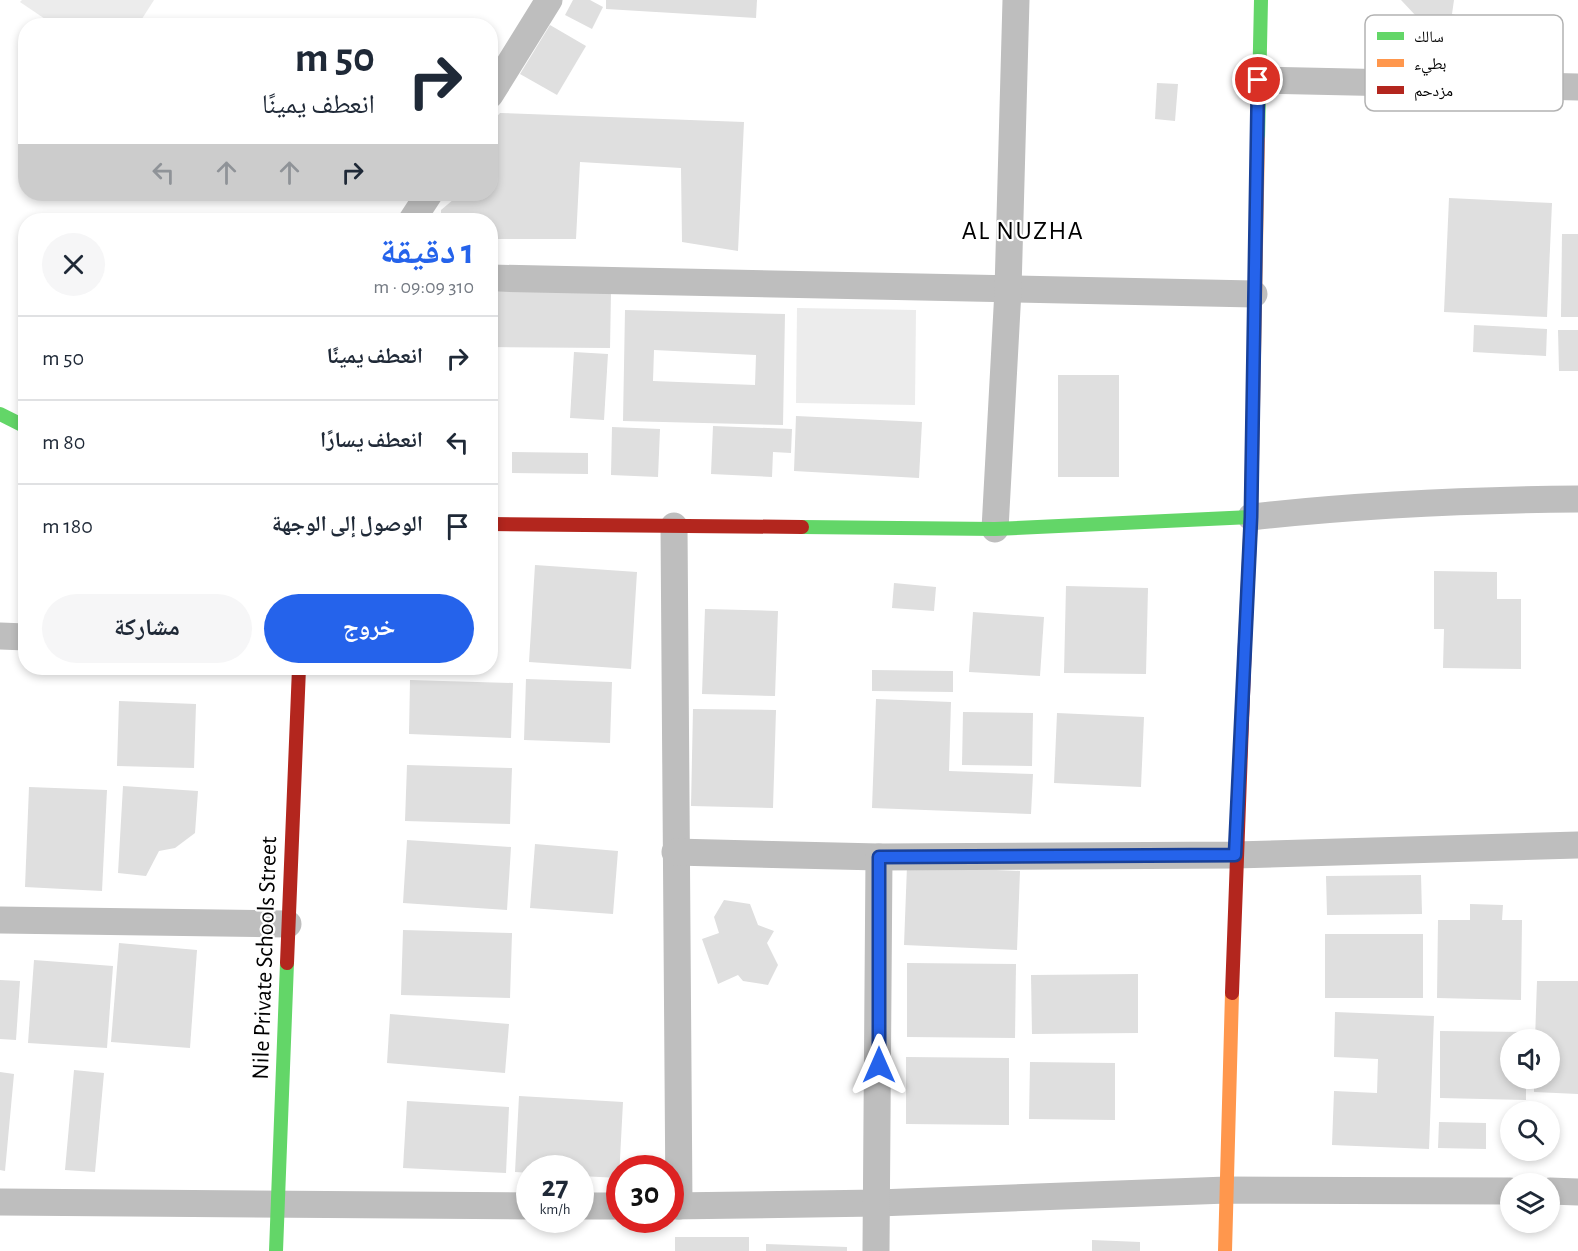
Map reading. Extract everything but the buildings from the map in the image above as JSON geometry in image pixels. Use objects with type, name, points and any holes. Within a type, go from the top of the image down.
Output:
[{"type":"street","points":[[498,81],[549,0]]},
{"type":"street","points":[[995,529],[1008,290],[1016,0]]},
{"type":"street","points":[[1225,1251],[1235,855],[1251,517],[1261,0]]},
{"type":"street","points":[[1258,80],[1365,82]]},
{"type":"street","points":[[1563,87],[1578,87]]},
{"type":"street","points":[[498,278],[1254,294]]},
{"type":"street","points":[[0,414],[18,423]]},
{"type":"street","points":[[498,524],[995,529],[1251,517],[1352,506],[1463,500],[1578,499]]},
{"type":"street","points":[[674,526],[675,852],[679,1068],[676,1155]]},
{"type":"street","points":[[0,636],[18,637]]},
{"type":"street","name":"Nile Private Schools Street","points":[[276,1251],[299,675]]},
{"type":"street","points":[[675,852],[879,857],[1235,855],[1578,845]]},
{"type":"street","points":[[876,1251],[879,857]]},
{"type":"street","points":[[0,920],[288,924]]},
{"type":"street","points":[[684,1206],[878,1203],[1227,1190],[1500,1191]]},
{"type":"street","points":[[1560,1191],[1578,1192]]},
{"type":"street","points":[[0,1202],[279,1206],[516,1206]]},
{"type":"shaded area","points":[[22,0],[154,0],[142,18],[44,18],[20,2]]},
{"type":"shaded area","points":[[797,308],[916,310],[915,405],[796,403]]},
{"type":"traffic: fast","points":[[1258,139],[1261,0]]},
{"type":"traffic: fast","points":[[0,414],[18,423]]},
{"type":"traffic: fast","points":[[802,527],[995,529],[1251,517]]},
{"type":"traffic: fast","points":[[276,1251],[287,963]]},
{"type":"traffic: slow","points":[[1245,642],[1251,517],[1258,139]]},
{"type":"traffic: slow","points":[[1225,1251],[1232,993]]},
{"type":"traffic: jam","points":[[498,524],[802,527]]},
{"type":"traffic: jam","points":[[1232,993],[1245,642]]},
{"type":"traffic: jam","points":[[287,963],[299,675]]},
{"type":"district","name":"AL NUZHA","points":[[1023,231]]},
{"type":"route","points":[[879,1065],[879,857],[1235,855],[1251,517],[1258,80]]}]
